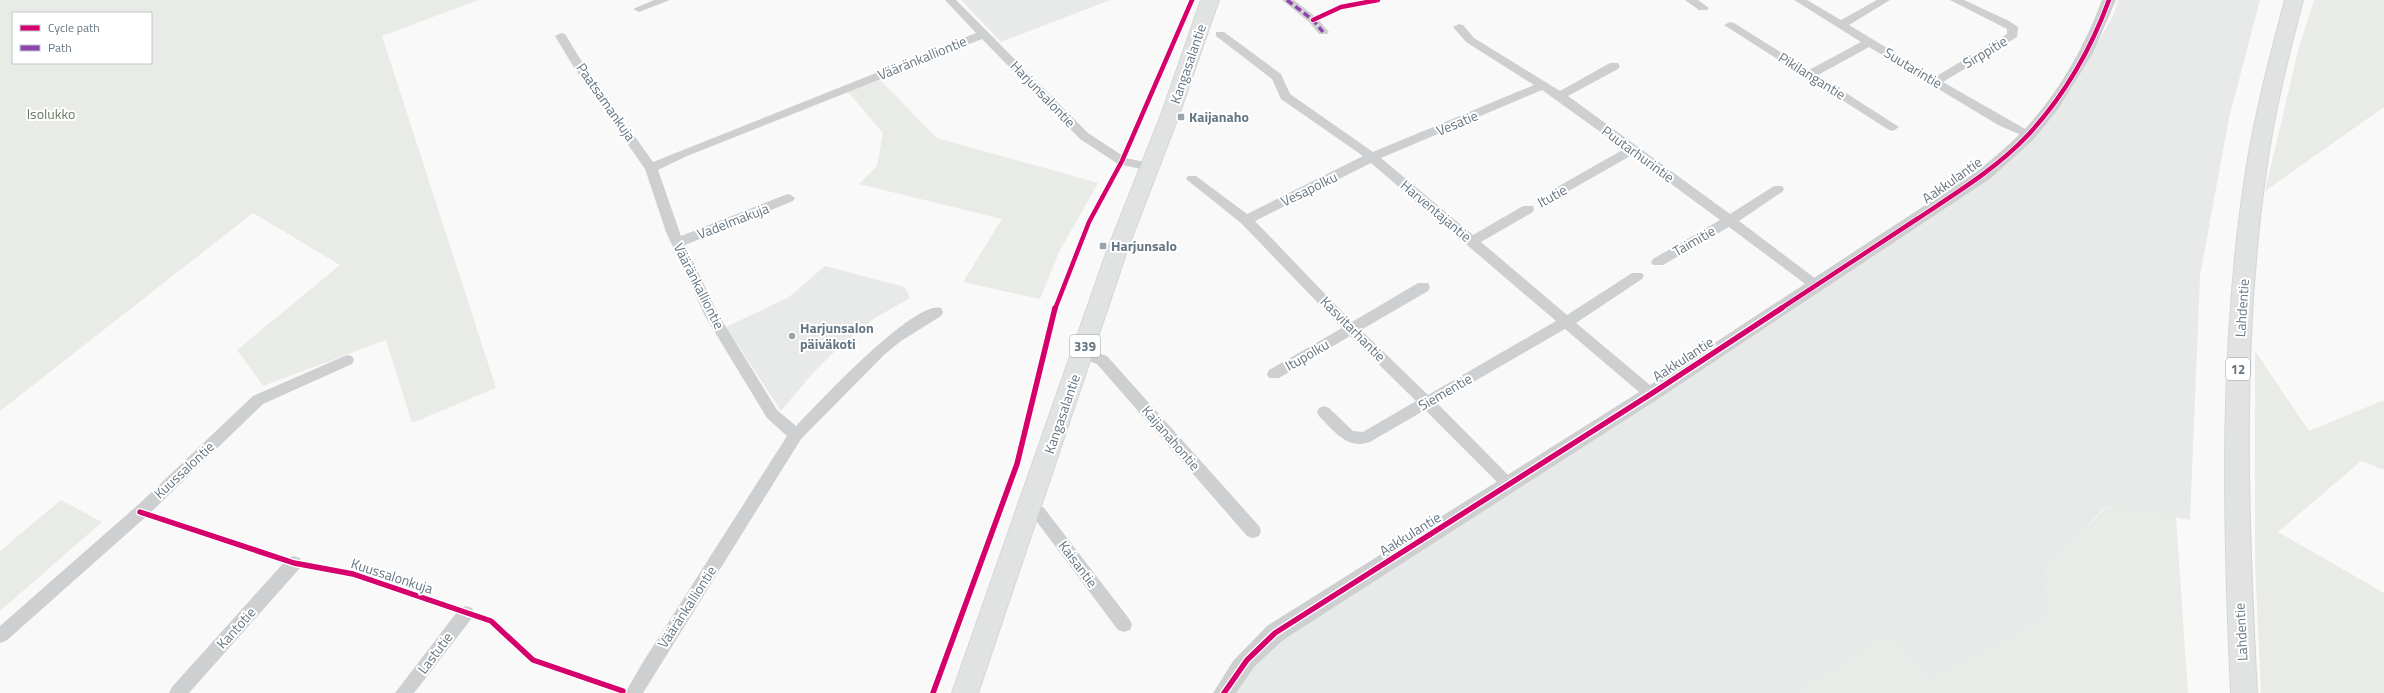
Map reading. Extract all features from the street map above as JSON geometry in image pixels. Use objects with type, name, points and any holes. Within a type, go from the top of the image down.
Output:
[{"type":"main road","name":"Kangasalantie","points":[[965,693],[1118,248],[1150,167],[1210,0]]},
{"type":"main road","points":[[2280,48],[2288,0]]},
{"type":"main road","name":"Lahdentie","points":[[2244,693],[2236,502],[2240,324],[2253,193],[2268,96],[2294,0]]},
{"type":"main road","points":[[2280,48],[2302,0]]},
{"type":"street","points":[[640,10],[665,0]]},
{"type":"street","name":"Harjunsalontie","points":[[950,0],[982,34],[1097,147],[1122,161],[1150,167]]},
{"type":"street","points":[[1287,0],[1313,20],[1323,32]]},
{"type":"street","points":[[1690,0],[1703,8]]},
{"type":"street","name":"Suutarintie","points":[[1799,0],[2002,122],[2028,134]]},
{"type":"street","points":[[1841,25],[1885,0]]},
{"type":"street","name":"Sirppitie","points":[[1936,81],[2013,35],[2012,27],[2006,23],[1955,0]]},
{"type":"street","name":"Aakkulantie","points":[[1224,693],[1233,676],[1262,645],[1275,634],[1651,394],[1984,174],[2028,134],[2073,74],[2096,34],[2109,0]]},
{"type":"street","name":"Pikilangantie","points":[[1730,25],[1893,127]]},
{"type":"street","name":"Puutarhurintie","points":[[1459,27],[1470,40],[1560,96],[1816,285]]},
{"type":"street","name":"Vääränkalliontie","points":[[634,693],[796,435],[772,414],[712,316],[677,243],[651,168],[683,153],[982,34]]},
{"type":"street","name":"Harventajantie","points":[[1220,34],[1277,77],[1285,96],[1372,157],[1568,321],[1651,394]]},
{"type":"street","name":"Paatsamankuja","points":[[561,36],[577,63],[651,168]]},
{"type":"street","points":[[1810,74],[1869,42]]},
{"type":"street","points":[[1560,96],[1614,66]]},
{"type":"street","name":"Vesatie","points":[[1372,157],[1542,86]]},
{"type":"street","name":"Itutie","points":[[1556,193],[1632,150]]},
{"type":"street","name":"Vesapolku","points":[[1246,220],[1372,157]]},
{"type":"street","name":"Kasvitarhantie","points":[[1192,179],[1246,220],[1352,330],[1492,465],[1509,485]]},
{"type":"street","name":"Taimitie","points":[[1658,262],[1730,221],[1778,189]]},
{"type":"street","name":"Vadelmakuja","points":[[677,243],[789,198]]},
{"type":"street","name":"Itutie","points":[[1472,241],[1528,209]]},
{"type":"street","points":[[1568,321],[1637,276]]},
{"type":"street","name":"Itupolku","points":[[1274,374],[1352,330],[1423,287]]},
{"type":"street","points":[[796,435],[879,350],[896,337],[936,312]]},
{"type":"street","name":"Siementie","points":[[1324,412],[1350,437],[1365,438],[1568,321]]},
{"type":"street","name":"Kaijanahontie","points":[[1083,353],[1102,360],[1253,531]]},
{"type":"street","name":"Kuussalontie","points":[[0,636],[144,509],[258,400],[347,360]]},
{"type":"street","name":"Kaisantie","points":[[1030,505],[1039,513],[1124,625]]},
{"type":"street","name":"Kantotie","points":[[178,693],[294,563]]},
{"type":"street","name":"Lastutie","points":[[404,693],[466,613]]},
{"type":"shaded area","points":[[961,0],[1110,0],[1001,42]]},
{"type":"shaded area","points":[[2118,0],[2260,0],[2229,118],[2200,276],[2190,520],[2106,506],[2045,570],[2049,617],[1931,681],[1888,636],[1798,693],[1224,693],[1245,663],[2032,137],[2070,90],[2113,16]]},
{"type":"shaded area","name":"Harjunsalon päiväkoti","points":[[825,266],[905,287],[910,298],[875,318],[841,345],[812,374],[781,411],[726,327],[789,297]]},
{"type":"green space","name":"Isolukko","points":[[0,0],[478,0],[382,36],[496,388],[412,423],[386,340],[263,386],[237,350],[340,265],[253,213],[0,411]]},
{"type":"green space","points":[[2314,0],[2384,0],[2384,107],[2265,191],[2298,51]]},
{"type":"green space","points":[[880,80],[937,138],[1098,183],[1059,252],[1040,299],[963,282],[1002,219],[859,184],[877,166],[883,133],[848,92]]},
{"type":"green space","points":[[2255,351],[2309,431],[2384,400],[2384,470],[2361,461],[2278,532],[2384,593],[2384,693],[2261,693],[2255,561]]},
{"type":"green space","points":[[61,500],[102,522],[0,611],[0,551]]},
{"type":"green space","points":[[2107,506],[2176,517],[2188,693],[1798,693],[1888,636],[1931,681],[2049,617],[2045,570]]},
{"type":"marked path","points":[[1287,0],[1313,20],[1323,32]]},
{"type":"cycle path","points":[[933,693],[1017,464],[1057,300],[1089,222],[1122,161],[1192,0]]},
{"type":"cycle path","points":[[1313,20],[1341,7],[1378,0]]},
{"type":"cycle path","points":[[1224,693],[1247,660],[1275,633],[1651,394],[1985,174],[2028,135],[2064,89],[2095,35],[2109,0]]},
{"type":"cycle path","name":"Kuussalonkuja","points":[[140,512],[294,563],[353,574],[491,621],[533,660],[623,691]]},
{"type":"place","name":"Kaijanaho","points":[[1181,117]]},
{"type":"place","name":"Harjunsalo","points":[[1103,246]]},
{"type":"place","name":"Harjunsalon päiväkoti","points":[[792,336]]}]
